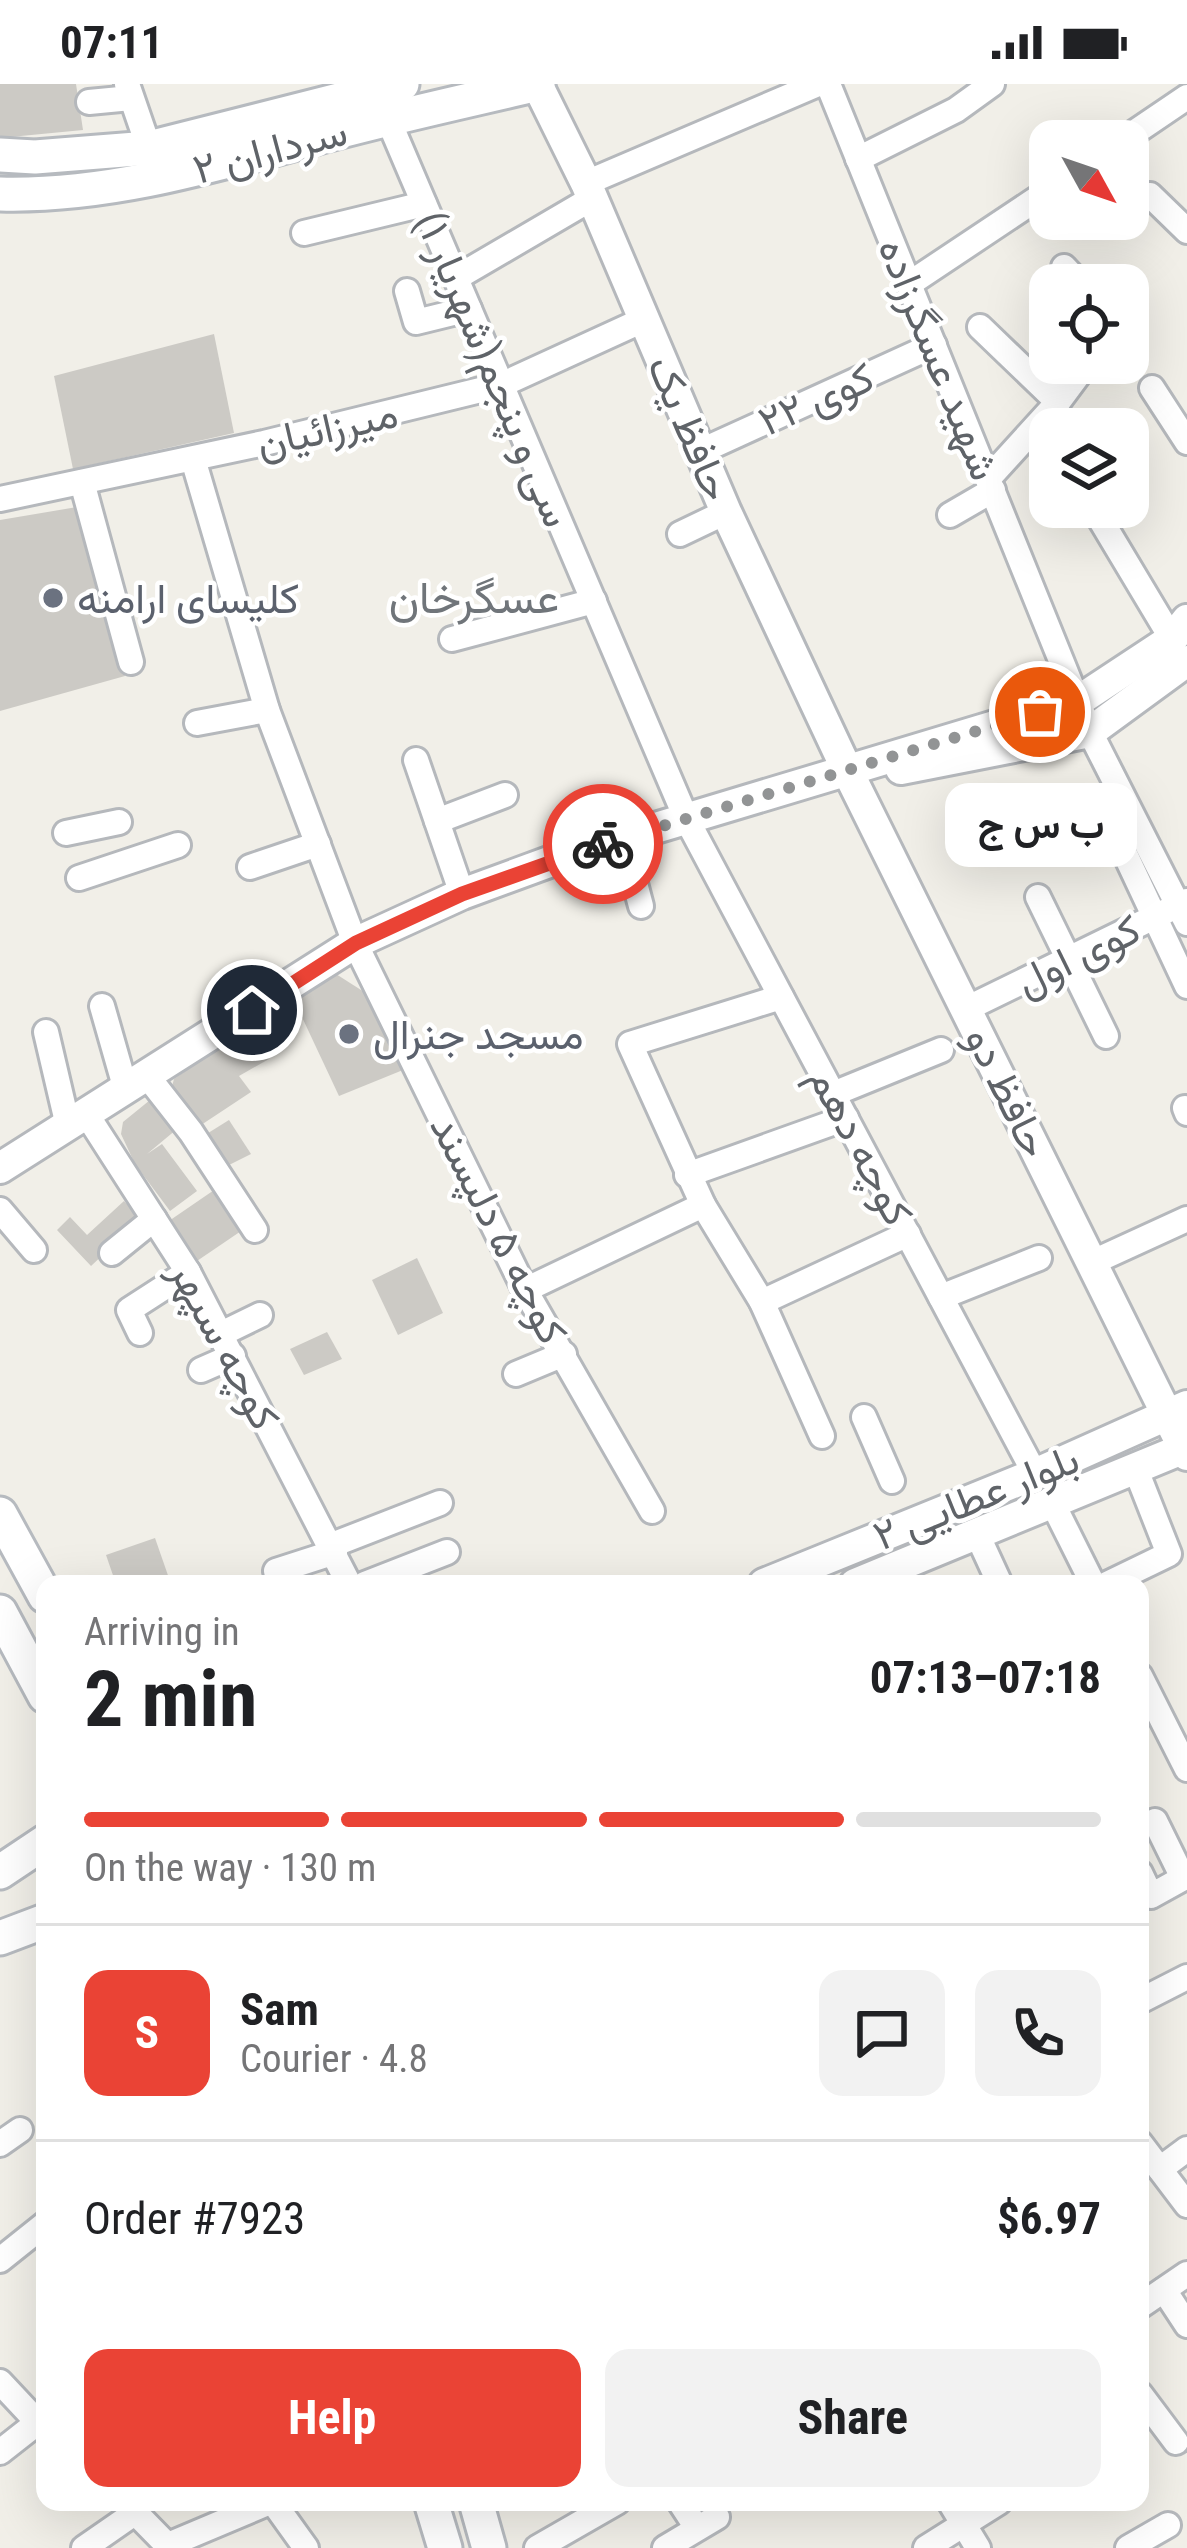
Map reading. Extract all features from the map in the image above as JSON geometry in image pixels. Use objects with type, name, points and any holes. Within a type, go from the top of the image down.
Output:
[{"type":"main road","name":"سرداران ۲","points":[[0,194],[37,195],[169,177],[402,84]]},
{"type":"main road","name":"سرداران ۲","points":[[0,155],[35,157],[148,148],[371,99],[537,84]]},
{"type":"main road","points":[[0,1514],[36,1580]]},
{"type":"main road","points":[[0,1612],[36,1679]]},
{"type":"main road","points":[[0,1872],[36,1848]]},
{"type":"main road","points":[[0,1884],[36,1870]]},
{"type":"main road","points":[[0,1938],[36,1924]]},
{"type":"main road","points":[[434,2511],[445,2548]]},
{"type":"main road","points":[[479,2511],[489,2548]]},
{"type":"street","name":"حافظ یک","points":[[537,84],[726,512],[847,770]]},
{"type":"street","points":[[456,278],[588,191],[818,84]]},
{"type":"street","name":"شهید عسگرزاده","points":[[828,84],[1090,732],[1177,912]]},
{"type":"street","points":[[956,84],[956,110]]},
{"type":"street","points":[[859,159],[956,110],[992,84]]},
{"type":"street","points":[[89,102],[129,91],[148,148]]},
{"type":"street","points":[[1149,123],[1187,97]]},
{"type":"street","name":"سی و پنجم(شهریار ۱)","points":[[371,99],[424,203],[686,818]]},
{"type":"street","points":[[1150,196],[1187,232]]},
{"type":"street","points":[[304,233],[424,203]]},
{"type":"street","points":[[909,284],[1029,204]]},
{"type":"street","points":[[407,291],[416,322],[469,309]]},
{"type":"street","name":"میرزائیان","points":[[0,499],[193,459],[501,385],[643,320]]},
{"type":"street","points":[[980,326],[1058,402]]},
{"type":"street","name":"کوی ۲۲","points":[[699,452],[934,345]]},
{"type":"street","points":[[950,515],[991,485],[1071,384]]},
{"type":"street","points":[[1152,388],[1187,442]]},
{"type":"street","name":"کوچه ۵ دلپسند","points":[[193,459],[267,710],[356,943],[525,1290],[652,1511]]},
{"type":"street","points":[[82,482],[131,662]]},
{"type":"street","points":[[680,534],[726,512]]},
{"type":"street","points":[[1107,528],[1182,640]]},
{"type":"street","points":[[452,639],[594,601]]},
{"type":"street","points":[[0,1168],[356,943],[462,894],[686,818],[1078,700],[1182,640]]},
{"type":"street","points":[[847,770],[917,769],[1090,732],[1182,640]]},
{"type":"street","points":[[196,723],[267,710]]},
{"type":"street","points":[[416,760],[462,894]]},
{"type":"street","name":"حافظ دو","points":[[847,770],[1147,1373],[1177,1410],[1186,1450]]},
{"type":"street","points":[[437,821],[505,795]]},
{"type":"street","name":"کوچه دهم","points":[[686,818],[1035,1474]]},
{"type":"street","points":[[66,832],[119,822]]},
{"type":"street","points":[[623,838],[641,906]]},
{"type":"street","points":[[250,867],[318,844]]},
{"type":"street","points":[[80,878],[178,845]]},
{"type":"street","points":[[1126,856],[1177,912],[1187,986]]},
{"type":"street","points":[[1038,897],[1106,1036]]},
{"type":"street","name":"کوی اول","points":[[968,1008],[1177,912]]},
{"type":"street","points":[[781,997],[631,1044],[687,1174],[762,1302],[822,1436]]},
{"type":"street","points":[[102,1006],[137,1084]]},
{"type":"street","name":"کوچه سپهر","points":[[46,1032],[77,1120],[154,1219],[188,1272],[345,1575]]},
{"type":"street","points":[[833,1094],[941,1050]]},
{"type":"street","name":"کوچه سپهر","points":[[137,1084],[190,1132],[255,1231]]},
{"type":"street","points":[[687,1174],[846,1118]]},
{"type":"street","points":[[525,1290],[703,1205]]},
{"type":"street","points":[[0,1210],[34,1250]]},
{"type":"street","points":[[112,1253],[154,1219]]},
{"type":"street","points":[[1091,1263],[1187,1219]]},
{"type":"street","points":[[762,1302],[908,1234]]},
{"type":"street","points":[[941,1297],[1039,1258]]},
{"type":"street","points":[[140,1333],[129,1310],[188,1272]]},
{"type":"street","points":[[201,1370],[260,1315]]},
{"type":"street","points":[[516,1374],[564,1354]]},
{"type":"street","points":[[1125,1575],[1168,1554],[1126,1474],[1129,1459],[1122,1444],[1114,1439],[1148,1406],[1147,1373]]},
{"type":"street","name":"بلوار عطایی ۲","points":[[786,1575],[1035,1474],[1177,1410]]},
{"type":"street","points":[[864,1417],[892,1481]]},
{"type":"street","name":"بلوار عطایی ۲","points":[[904,1574],[977,1534],[1186,1450]]},
{"type":"street","points":[[276,1571],[440,1503]]},
{"type":"street","points":[[1053,1504],[1089,1575]]},
{"type":"street","points":[[977,1534],[996,1575]]},
{"type":"street","points":[[388,1575],[447,1552]]},
{"type":"street","points":[[1149,1694],[1187,1769]]},
{"type":"street","points":[[1149,1892],[1151,1896],[1185,1877],[1155,1821]]},
{"type":"street","points":[[1149,1996],[1187,1977]]},
{"type":"street","points":[[1160,2169],[1187,2149]]},
{"type":"street","points":[[1149,2155],[1187,2205]]},
{"type":"street","points":[[0,2260],[36,2236]]},
{"type":"street","points":[[1149,2295],[1187,2273]]},
{"type":"street","points":[[1149,2297],[1187,2325]]},
{"type":"street","points":[[0,2382],[36,2422]]},
{"type":"street","points":[[19,2404],[36,2397]]},
{"type":"street","points":[[1149,2406],[1175,2442]]},
{"type":"street","points":[[0,2452],[36,2430]]},
{"type":"street","points":[[84,2548],[126,2511]]},
{"type":"street","points":[[135,2511],[169,2546],[251,2511]]},
{"type":"street","points":[[279,2511],[306,2548]]},
{"type":"street","points":[[537,2548],[601,2511]]},
{"type":"street","points":[[665,2548],[707,2522],[692,2511]]},
{"type":"street","points":[[926,2548],[956,2512],[978,2548]]},
{"type":"street","points":[[1128,2548],[1168,2525]]},
{"type":"building","points":[[0,84],[76,84],[83,130],[0,138]]},
{"type":"building","points":[[214,334],[234,433],[73,469],[54,376]]},
{"type":"building","name":"کلیسای ارامنه","points":[[83,506],[125,676],[0,711],[0,520]]},
{"type":"building","name":"مسجد جنرال","points":[[336,974],[372,997],[403,1070],[339,1096],[293,998]]},
{"type":"building","points":[[248,1027],[269,1059],[239,1076],[251,1092],[192,1131],[171,1090],[174,1079]]},
{"type":"building","points":[[155,1096],[177,1129],[147,1154],[162,1144],[197,1191],[170,1211],[135,1164],[121,1134],[123,1122]]},
{"type":"building","points":[[229,1120],[251,1154],[217,1171],[197,1140]]},
{"type":"building","points":[[220,1186],[247,1227],[194,1263],[166,1223]]},
{"type":"building","points":[[124,1201],[141,1219],[91,1266],[57,1230],[70,1217],[87,1235]]},
{"type":"building","points":[[417,1258],[443,1313],[398,1335],[372,1280]]},
{"type":"building","points":[[327,1332],[342,1359],[304,1375],[290,1349]]},
{"type":"building","points":[[155,1538],[168,1575],[113,1575],[106,1555]]},
{"type":"way so far","points":[[603,844],[1040,712]]},
{"type":"place","name":"کلیسای ارامنه","points":[[53,598]]},
{"type":"place","name":"ب س ج","points":[[1040,712]]},
{"type":"place","name":"مسجد جنرال","points":[[349,1034]]},
{"type":"district","name":"عسگرخان","points":[[474,597]]},
{"type":"route","points":[[252,1010],[356,943],[462,894],[603,844]]}]
